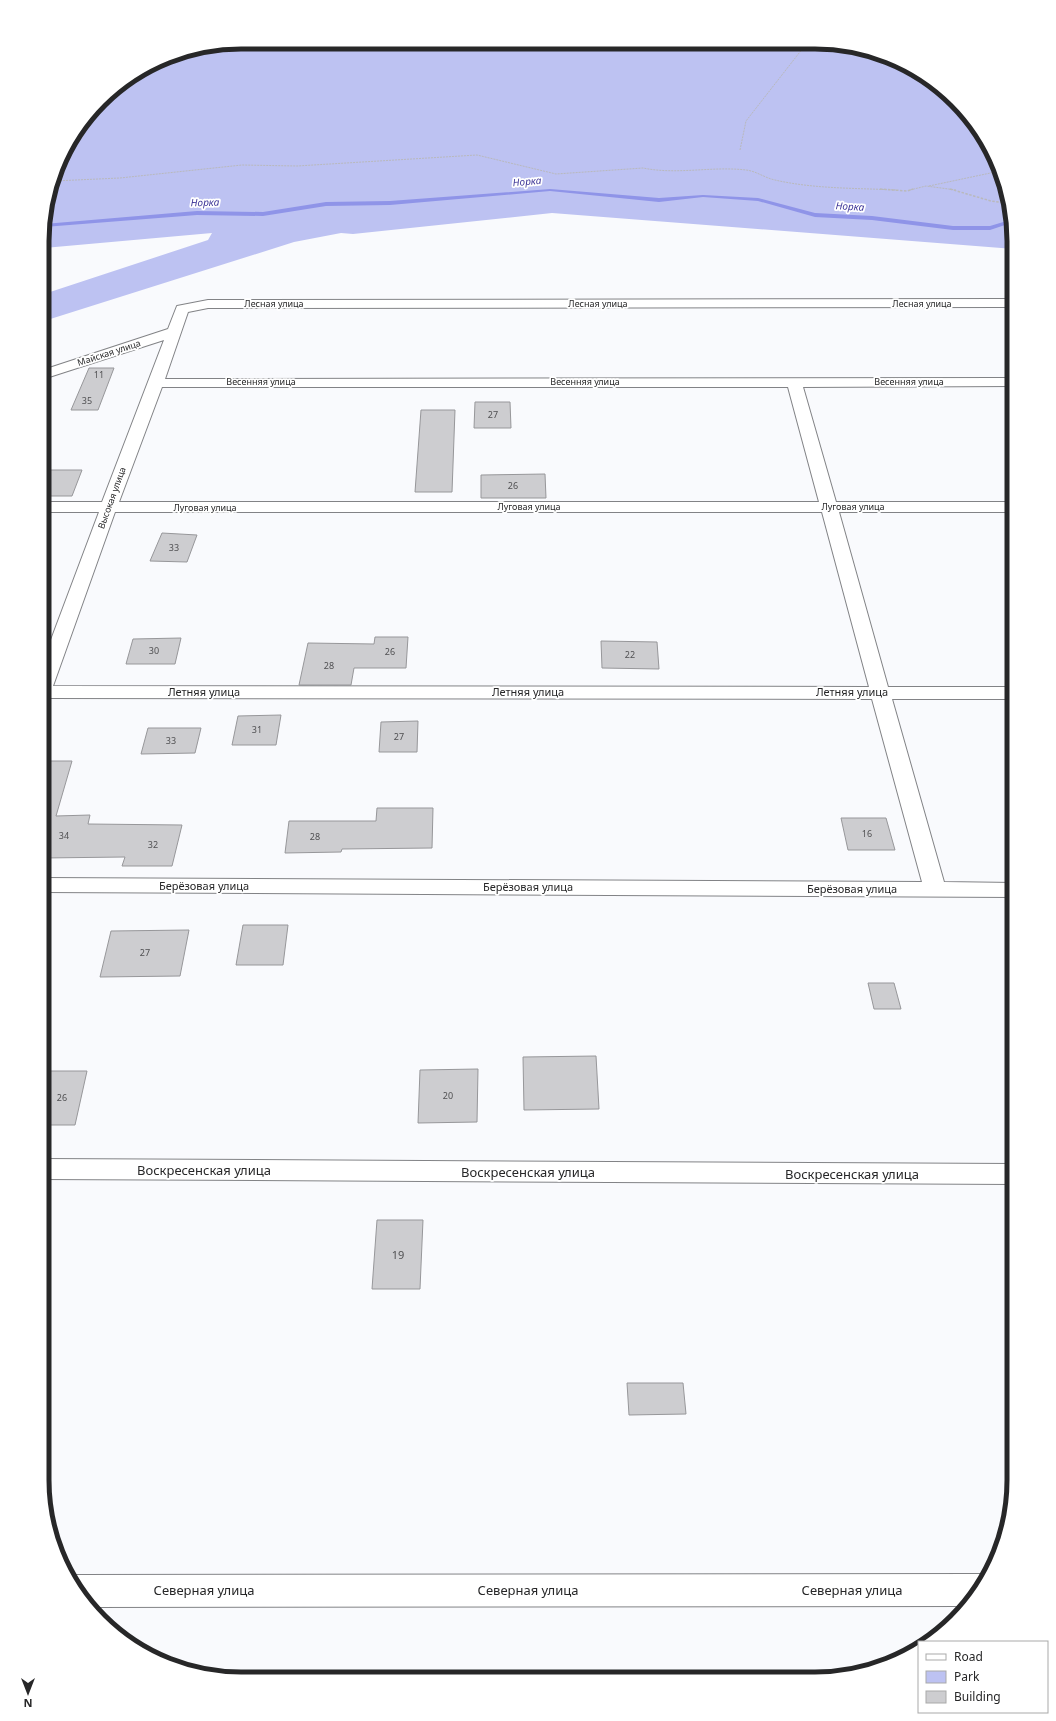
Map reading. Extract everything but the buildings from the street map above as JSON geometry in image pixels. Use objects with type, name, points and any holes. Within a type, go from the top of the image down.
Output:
[{"type":"street","name":"Лесная улица","points":[[182,309],[208,304],[1007,304]]},
{"type":"street","name":"Высокая улица","points":[[49,670],[182,309]]},
{"type":"street","name":"Майская улица","points":[[49,373],[174,332]]},
{"type":"street","points":[[794,382],[935,890]]},
{"type":"street","name":"Весенняя улица","points":[[156,383],[1007,382]]},
{"type":"street","name":"Луговая улица","points":[[49,507],[1007,507]]},
{"type":"street","name":"Летняя улица","points":[[49,692],[1007,693]]},
{"type":"street","name":"Берёзовая улица","points":[[49,885],[1007,890]]},
{"type":"street","name":"Воскресенская улица","points":[[49,1169],[1007,1174]]},
{"type":"street","name":"Северная улица","points":[[84,1591],[973,1590]]},
{"type":"path","points":[[740,150],[746,121],[802,49]]},
{"type":"path","points":[[59,181],[120,178],[242,165],[296,166],[477,155],[556,174],[642,168],[657,171],[681,172],[702,170],[747,170],[774,180],[810,185],[907,191],[994,172]]},
{"type":"path","points":[[926,186],[955,190],[991,201],[1003,202]]},
{"type":"green space","points":[[228,49],[828,49],[877,59],[900,69],[922,81],[951,105],[975,134],[997,179],[1007,228],[1007,248],[552,213],[353,234],[341,233],[294,242],[49,319],[49,292],[208,240],[212,233],[49,248],[49,228],[59,179],[81,134],[105,105],[134,81],[179,59]]},
{"type":"waterway","name":"Норка","points":[[49,226],[197,213],[263,214],[326,204],[390,203],[550,190],[659,200],[703,196],[758,200],[815,215],[872,218],[953,228],[990,228],[1006,223]]}]
